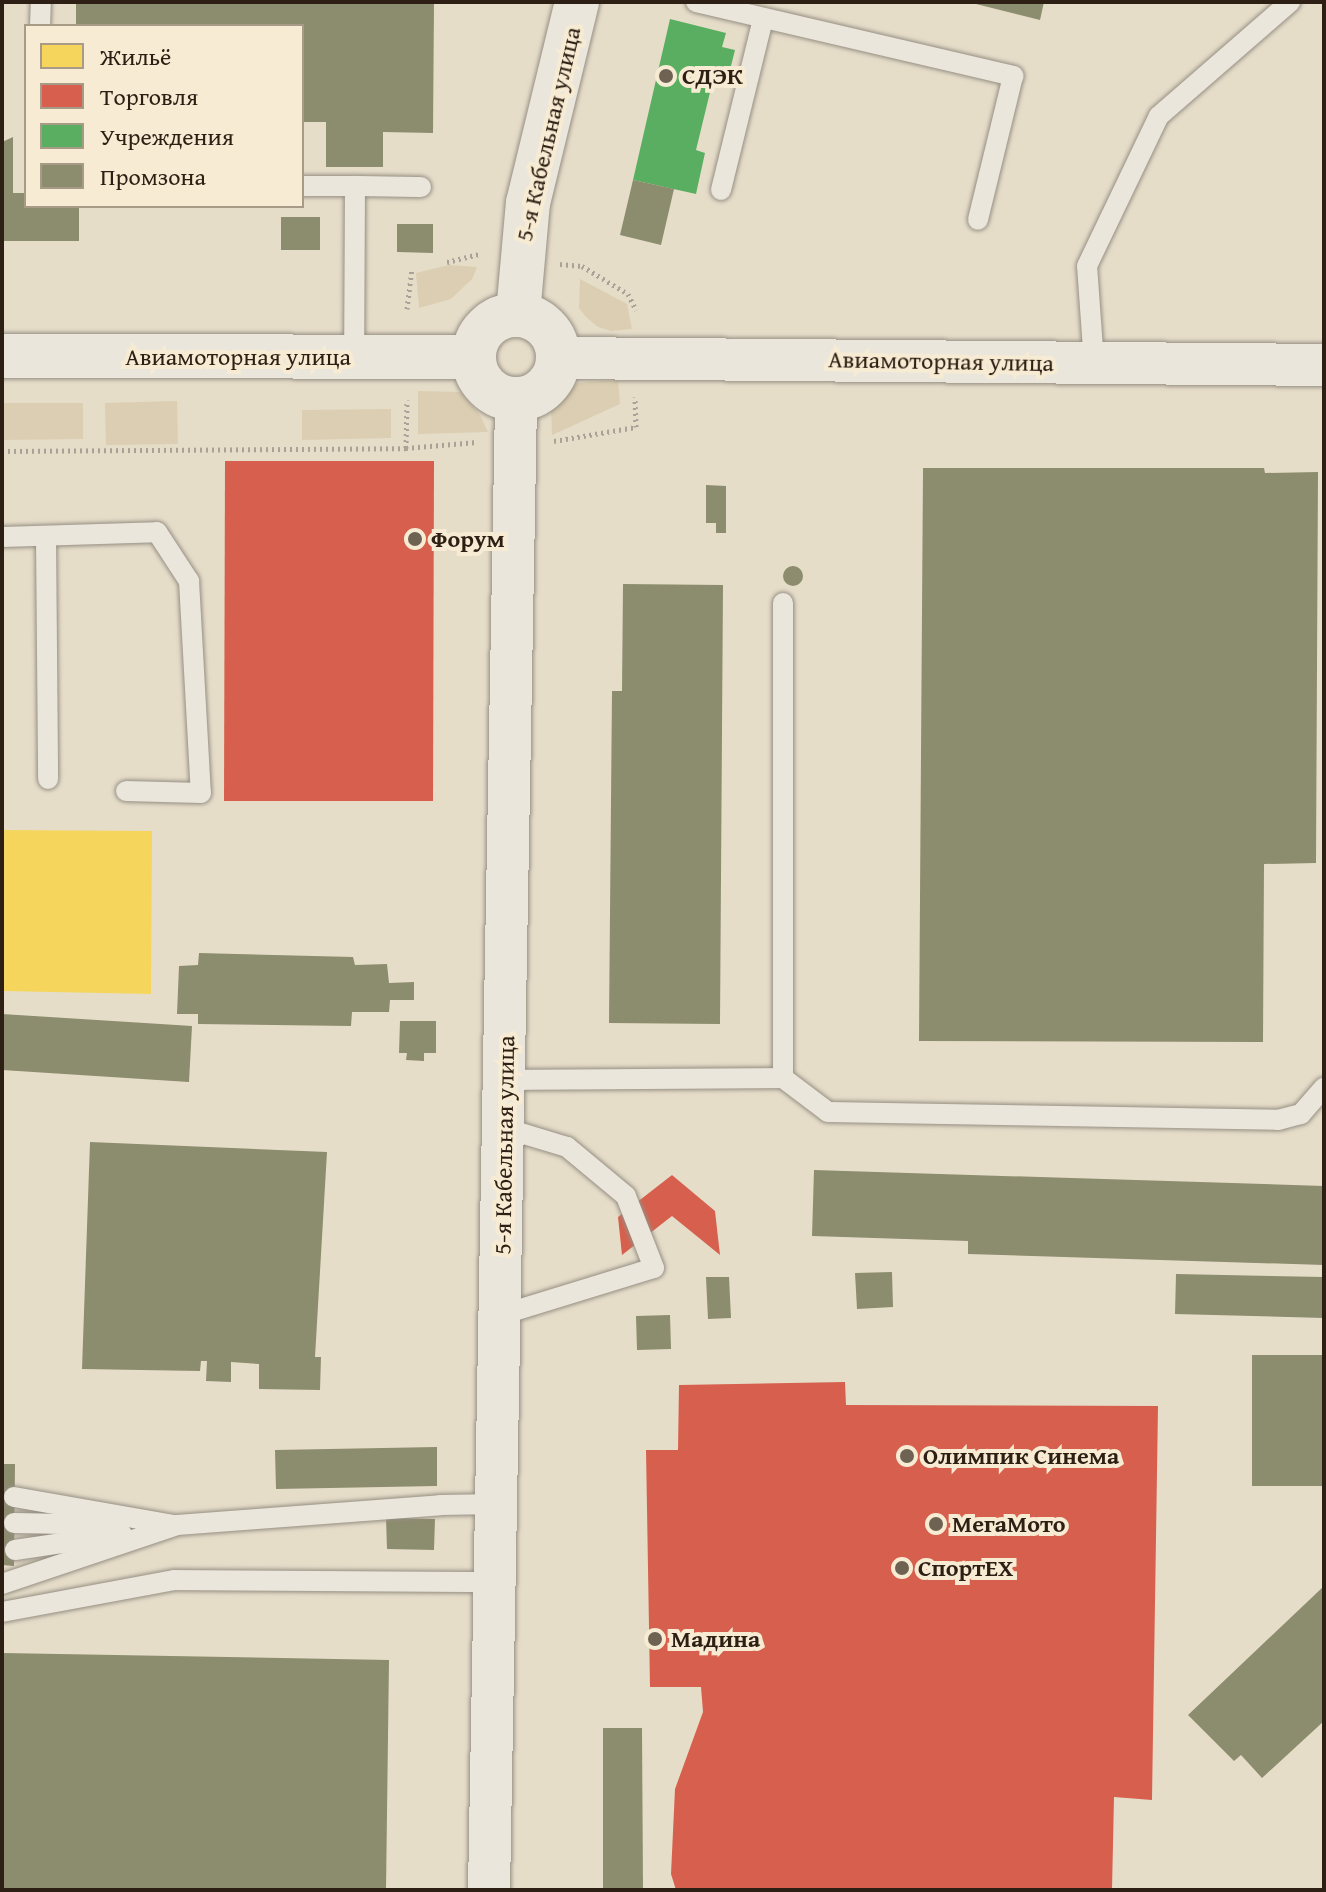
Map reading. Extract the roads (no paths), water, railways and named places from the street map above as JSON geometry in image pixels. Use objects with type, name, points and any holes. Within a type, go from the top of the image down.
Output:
[{"type":"street","name":"5-я Кабельная улица","points":[[518,314],[528,203],[577,2]]},
{"type":"street","points":[[518,314],[542,323],[551,333],[559,358],[557,371],[541,392],[516,399],[491,392],[476,370],[474,357],[475,344],[492,322],[518,314]]},
{"type":"street","name":"Авиамоторная улица","points":[[2,356],[474,357]]},
{"type":"street","name":"Авиамоторная улица","points":[[559,358],[1324,365]]},
{"type":"street","name":"5-я Кабельная улица","points":[[489,1890],[516,399]]},
{"type":"lane","points":[[40,24],[41,2]]},
{"type":"lane","points":[[696,2],[753,12],[1013,76],[978,220]]},
{"type":"lane","points":[[1094,363],[1087,266],[1159,116],[1290,2]]},
{"type":"lane","points":[[721,190],[753,12]]},
{"type":"lane","points":[[304,186],[421,187]]},
{"type":"lane","points":[[354,357],[355,186]]},
{"type":"lane","points":[[2,537],[157,532],[189,581],[201,793],[126,791]]},
{"type":"lane","points":[[46,536],[48,779]]},
{"type":"lane","points":[[783,603],[783,1078]]},
{"type":"lane","points":[[505,1080],[783,1078],[828,1112],[1278,1120],[1301,1114],[1324,1088]]},
{"type":"lane","points":[[501,1315],[654,1268],[626,1196],[567,1147],[504,1128]]},
{"type":"lane","points":[[14,1497],[177,1525]]},
{"type":"lane","points":[[14,1523],[177,1525],[498,1504]]},
{"type":"lane","points":[[15,1550],[177,1525]]},
{"type":"lane","points":[[2,1584],[177,1525]]},
{"type":"lane","points":[[2,1612],[175,1580],[496,1582]]},
{"type":"place","name":"СДЭК","points":[[666,76]]},
{"type":"place","name":"Форум","points":[[415,539]]},
{"type":"place","name":"Олимпик Синема","points":[[907,1456]]},
{"type":"place","name":"МегаМото","points":[[936,1524]]},
{"type":"place","name":"СпортEX","points":[[902,1568]]},
{"type":"place","name":"Мадина","points":[[655,1639]]}]
